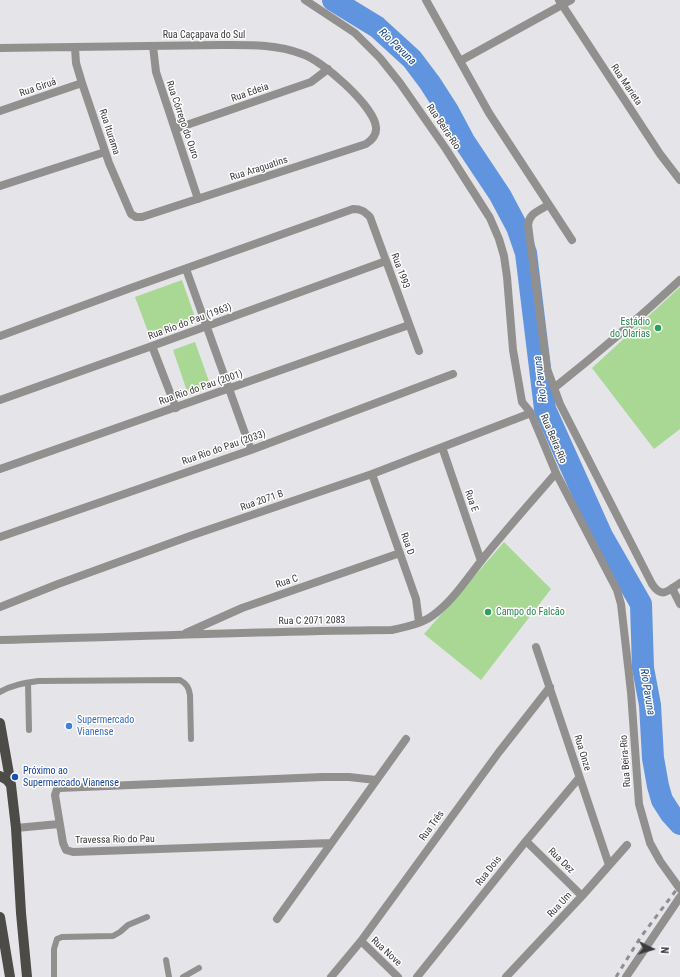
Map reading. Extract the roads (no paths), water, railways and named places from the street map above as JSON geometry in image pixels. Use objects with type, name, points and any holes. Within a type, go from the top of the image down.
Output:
[{"type":"main road","points":[[0,723],[11,785],[16,828],[20,905],[27,977]]},
{"type":"main road","points":[[0,776],[7,780],[11,785]]},
{"type":"main road","points":[[0,919],[10,977]]},
{"type":"street","name":"Rua Beira-Rio","points":[[305,0],[355,34],[380,58],[400,83],[446,149],[490,218],[499,239],[504,256],[507,277],[513,350],[522,402],[531,413],[556,473],[617,590],[621,604],[631,692],[639,804],[650,843],[660,861],[680,889]]},
{"type":"street","points":[[426,0],[489,113],[572,240]]},
{"type":"street","points":[[460,61],[560,3],[571,0]]},
{"type":"street","name":"Rua Marieta","points":[[560,3],[660,154],[680,180]]},
{"type":"street","name":"Rua Caçapava do Sul","points":[[0,48],[248,45],[272,47],[304,54],[328,69],[359,98],[376,126]]},
{"type":"street","name":"Rua Córrego do Ouro","points":[[153,46],[156,72],[198,199]]},
{"type":"street","name":"Rua Iturama","points":[[75,48],[76,63],[108,163],[131,214],[136,217]]},
{"type":"street","name":"Rua Edeia","points":[[175,129],[311,82],[328,69]]},
{"type":"street","name":"Rua Giruá","points":[[0,111],[82,83]]},
{"type":"street","name":"Rua Araguatins","points":[[136,217],[142,217],[366,144],[374,137],[376,126]]},
{"type":"street","points":[[0,186],[105,152]]},
{"type":"street","points":[[548,205],[530,215],[528,220],[547,369],[560,404],[652,584],[660,593],[680,583]]},
{"type":"street","name":"Rua 1993","points":[[186,269],[353,209],[360,209],[370,217],[419,351]]},
{"type":"street","name":"Rua Rio do Pau (1963)","points":[[0,400],[386,261]]},
{"type":"street","points":[[0,336],[186,269],[251,450]]},
{"type":"street","points":[[554,388],[618,336],[680,280]]},
{"type":"street","name":"Rua Rio do Pau (2001)","points":[[0,469],[409,325]]},
{"type":"street","points":[[152,346],[176,408]]},
{"type":"street","name":"Rua Rio do Pau (2033)","points":[[0,537],[251,450],[453,374]]},
{"type":"street","name":"Rua 2071 B","points":[[0,607],[58,584],[182,539],[372,474],[531,413]]},
{"type":"street","name":"Rua E","points":[[442,447],[481,561]]},
{"type":"street","name":"Rua C 2071 2083","points":[[0,640],[132,637],[183,634],[392,630],[419,622],[431,617],[450,600],[556,473]]},
{"type":"street","name":"Rua D","points":[[372,474],[416,599],[419,622]]},
{"type":"street","name":"Rua C","points":[[183,634],[242,608],[400,553]]},
{"type":"street","points":[[672,588],[680,604]]},
{"type":"street","name":"Rua Onze","points":[[536,647],[609,866]]},
{"type":"street","name":"Rua Três","points":[[331,977],[361,942],[499,752],[550,687]]},
{"type":"street","points":[[277,919],[406,739]]},
{"type":"street","name":"Travessa Rio do Pau","points":[[331,843],[73,852],[66,850],[63,843],[55,794],[59,788],[323,777],[349,777],[376,780]]},
{"type":"street","name":"Rua Dois","points":[[417,977],[526,841],[579,778]]},
{"type":"street","points":[[16,828],[59,824]]},
{"type":"street","name":"Rua Dez","points":[[526,841],[582,896]]},
{"type":"street","name":"Rua Um","points":[[506,977],[582,896],[627,845]]},
{"type":"street","points":[[626,977],[680,897]]},
{"type":"street","name":"Rua Nove","points":[[361,942],[398,977]]},
{"type":"lane","points":[[0,692],[9,687],[28,683],[106,680],[180,680],[189,688],[191,738]]},
{"type":"lane","points":[[28,683],[29,730]]},
{"type":"lane","points":[[54,977],[54,948],[57,939],[62,937],[113,936],[128,925],[147,917]]},
{"type":"lane","points":[[166,960],[169,977]]},
{"type":"lane","points":[[183,977],[199,968]]},
{"type":"waterway","name":"Rio Pavuna","points":[[333,0],[377,27],[412,59],[448,111],[464,141],[500,195],[517,227],[526,253],[545,409],[602,536],[641,604],[643,668],[650,705],[653,758],[662,800],[680,824]]},
{"type":"railway","points":[[616,977],[640,938],[680,885]]},
{"type":"place","name":"Estádio do Olarias","points":[[658,328]]},
{"type":"place","name":"Campo do Falcão","points":[[488,612]]},
{"type":"place","name":"Supermercado Vianense","points":[[69,726]]},
{"type":"place","name":"Próximo ao Supermercado Vianense","points":[[15,777]]}]
